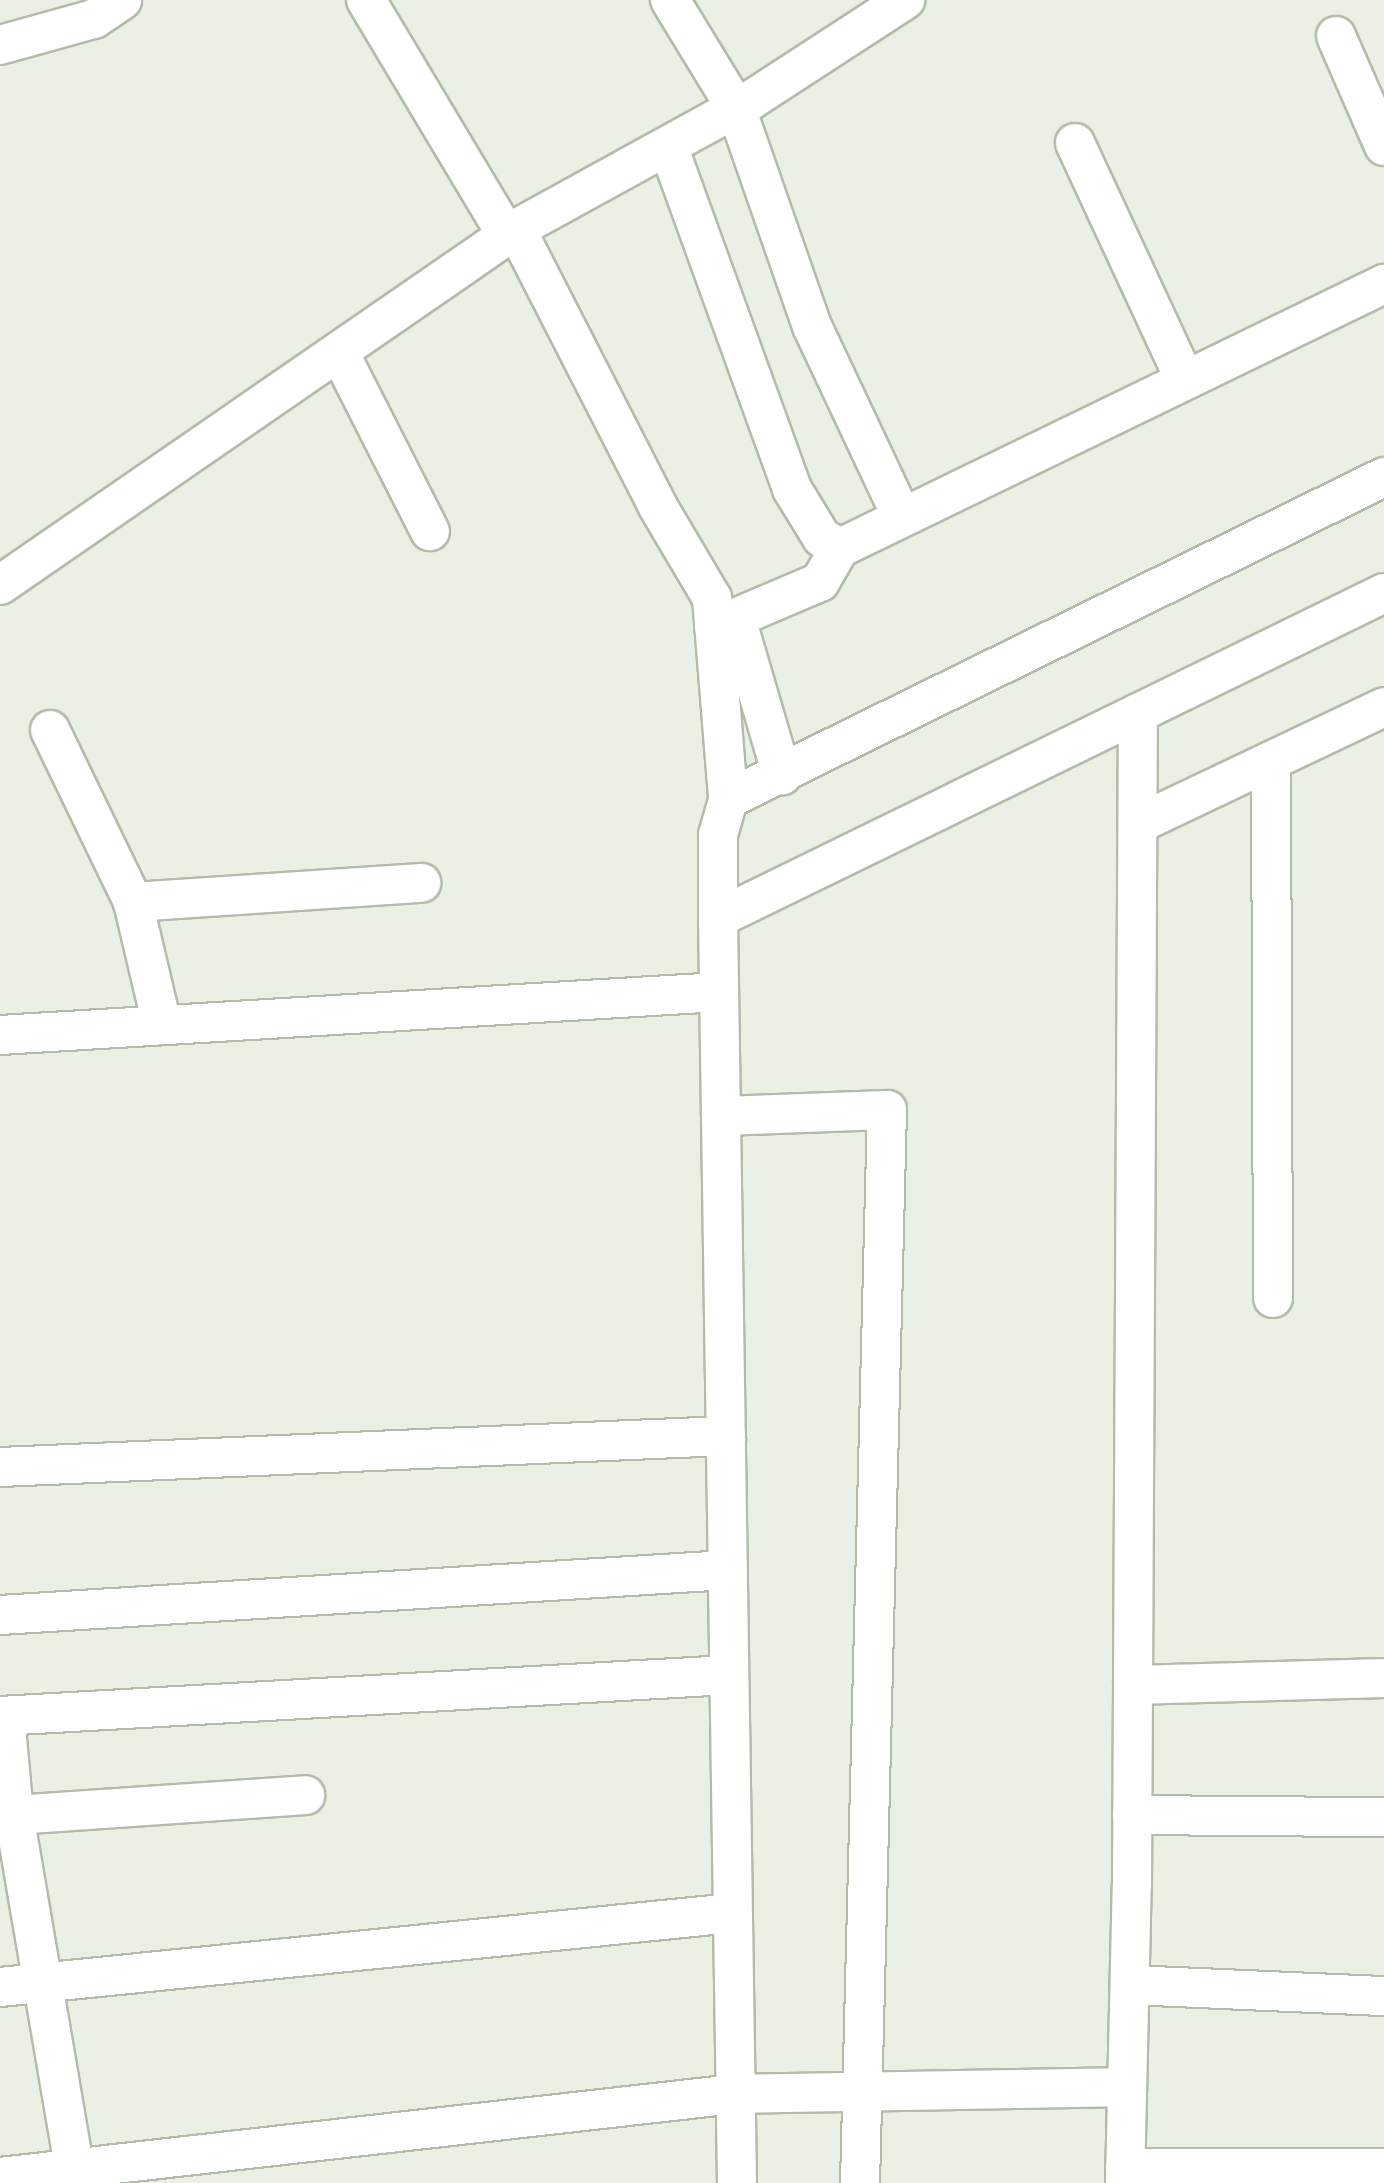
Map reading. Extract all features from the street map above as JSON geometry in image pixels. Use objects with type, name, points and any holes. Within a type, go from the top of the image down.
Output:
[{"type":"street","points":[[0,45],[94,19],[122,0]]},
{"type":"street","points":[[366,0],[512,232],[657,505],[712,598],[725,623],[782,775]]},
{"type":"street","points":[[670,0],[736,108],[812,326],[902,517]]},
{"type":"street","points":[[0,585],[512,232],[736,108],[905,0]]},
{"type":"street","points":[[1336,36],[1384,146]]},
{"type":"street","points":[[1075,143],[1185,380]]},
{"type":"street","points":[[667,146],[792,489],[822,538],[840,548]]},
{"type":"street","points":[[725,623],[820,582],[840,548],[1384,284]]},
{"type":"street","points":[[339,352],[430,531]]},
{"type":"street","points":[[728,799],[782,775],[1384,477]]},
{"type":"street","points":[[718,918],[1384,593]]},
{"type":"street","points":[[725,623],[728,799],[718,835],[718,918],[737,2183]]},
{"type":"street","points":[[1140,823],[1384,707]]},
{"type":"street","points":[[1138,713],[1140,823],[1132,1815],[1125,2176],[1384,2168]]},
{"type":"street","points":[[50,730],[133,902],[162,1025]]},
{"type":"street","points":[[1271,761],[1273,1298]]},
{"type":"street","points":[[133,902],[421,883]]},
{"type":"street","points":[[0,1035],[719,992]]},
{"type":"street","points":[[721,1116],[887,1110],[860,2183]]},
{"type":"street","points":[[0,1467],[726,1436]]},
{"type":"street","points":[[0,1615],[728,1570]]},
{"type":"street","points":[[75,2175],[41,1982],[7,1815],[3,1716],[729,1675]]},
{"type":"street","points":[[1133,1685],[1384,1678]]},
{"type":"street","points":[[7,1815],[305,1795]]},
{"type":"street","points":[[1132,1815],[1384,1817]]},
{"type":"street","points":[[0,1987],[732,1913]]},
{"type":"street","points":[[1130,1985],[1384,1996]]},
{"type":"street","points":[[0,2177],[75,2175],[734,2094],[1127,2087]]}]
